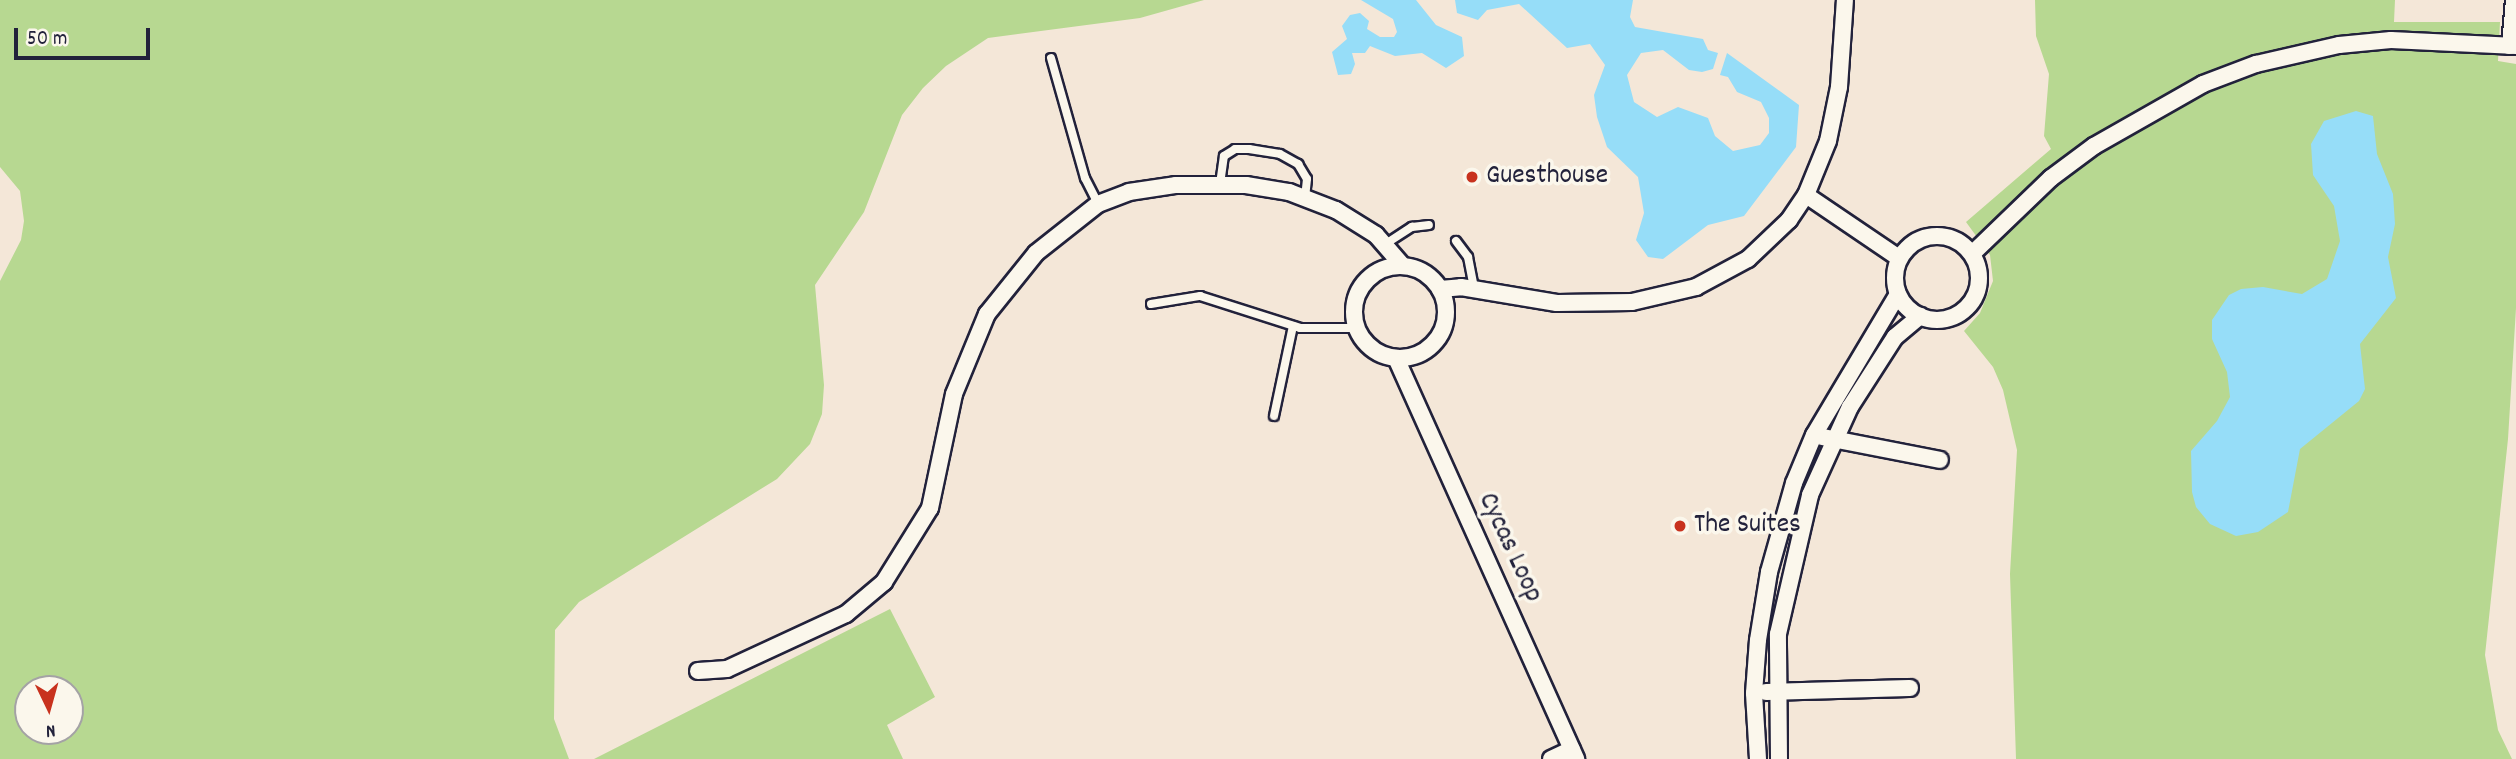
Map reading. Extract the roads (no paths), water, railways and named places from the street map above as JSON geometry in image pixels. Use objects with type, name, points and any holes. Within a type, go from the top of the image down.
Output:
[{"type":"street","points":[[1440,289],[1474,289],[1558,303],[1632,302],[1675,294],[1748,259],[1789,220],[1806,195],[1833,121],[1845,0]]},
{"type":"street","points":[[1973,253],[2050,178],[2094,146],[2214,80],[2256,64],[2339,45],[2435,40],[2513,46],[2514,0]]},
{"type":"street","points":[[698,671],[727,669],[846,614],[884,582],[930,508],[954,394],[987,314],[1036,253],[1098,204],[1152,187],[1220,184],[1266,187],[1305,197],[1387,243],[1403,266]]},
{"type":"street","points":[[1806,195],[1899,258]]},
{"type":"street","points":[[1934,235],[1949,237],[1973,253],[1980,279],[1970,305],[1947,319],[1920,316],[1898,294],[1895,282],[1899,258],[1920,239],[1934,235]]},
{"type":"street","points":[[1403,266],[1425,274],[1440,289],[1446,317],[1439,337],[1424,352],[1396,358],[1373,350],[1356,328],[1354,305],[1366,281],[1389,267],[1403,266]]},
{"type":"street","points":[[1758,759],[1754,693],[1769,572],[1794,483],[1814,435],[1898,294]]},
{"type":"street","points":[[1779,759],[1776,692],[1778,634],[1791,565],[1810,495],[1832,439],[1889,345],[1920,316]]},
{"type":"street","name":"Cycas Loop","points":[[1396,358],[1574,754]]},
{"type":"street","points":[[1814,435],[1940,460]]},
{"type":"street","points":[[1754,693],[1910,688]]},
{"type":"street","points":[[1551,759],[1574,754]]},
{"type":"lane","points":[[1051,58],[1085,178],[1098,204]]},
{"type":"lane","points":[[1220,184],[1224,156],[1235,149],[1249,149],[1280,154],[1298,164],[1307,179],[1305,197]]},
{"type":"lane","points":[[1387,243],[1412,227],[1429,225]]},
{"type":"lane","points":[[1456,241],[1468,257],[1474,289]]},
{"type":"lane","points":[[1151,304],[1200,296],[1293,326],[1331,331],[1356,328]]},
{"type":"lane","points":[[1274,416],[1293,326]]},
{"type":"water","points":[[1361,0],[1416,0],[1436,25],[1462,37],[1464,56],[1446,68],[1422,53],[1395,56],[1370,46],[1365,53],[1352,53],[1355,64],[1351,74],[1338,75],[1332,52],[1347,39],[1342,26],[1350,15],[1360,13],[1369,21],[1367,29],[1380,37],[1394,37],[1397,32],[1393,19]]},
{"type":"water","points":[[1455,0],[1633,0],[1630,17],[1635,27],[1703,39],[1708,50],[1718,53],[1713,69],[1702,72],[1689,70],[1663,50],[1641,53],[1627,75],[1634,102],[1657,117],[1678,107],[1708,118],[1715,136],[1733,151],[1760,145],[1769,133],[1769,118],[1761,102],[1737,92],[1728,77],[1720,75],[1727,53],[1799,105],[1796,147],[1744,216],[1708,225],[1663,259],[1648,257],[1636,240],[1644,213],[1638,177],[1607,147],[1597,117],[1594,95],[1605,65],[1590,44],[1567,48],[1519,4],[1487,10],[1478,20],[1457,13]]},
{"type":"water","points":[[2356,111],[2373,116],[2377,154],[2393,194],[2395,224],[2388,257],[2396,298],[2360,344],[2365,389],[2359,401],[2300,449],[2288,512],[2258,532],[2236,536],[2210,524],[2196,507],[2192,492],[2191,451],[2217,421],[2230,397],[2227,372],[2212,339],[2212,320],[2229,295],[2241,289],[2263,287],[2302,294],[2327,279],[2340,241],[2334,206],[2313,175],[2311,144],[2324,121]]},
{"type":"place","name":"Guesthouse","points":[[1472,177]]},
{"type":"place","name":"The Suites","points":[[1680,526]]}]
